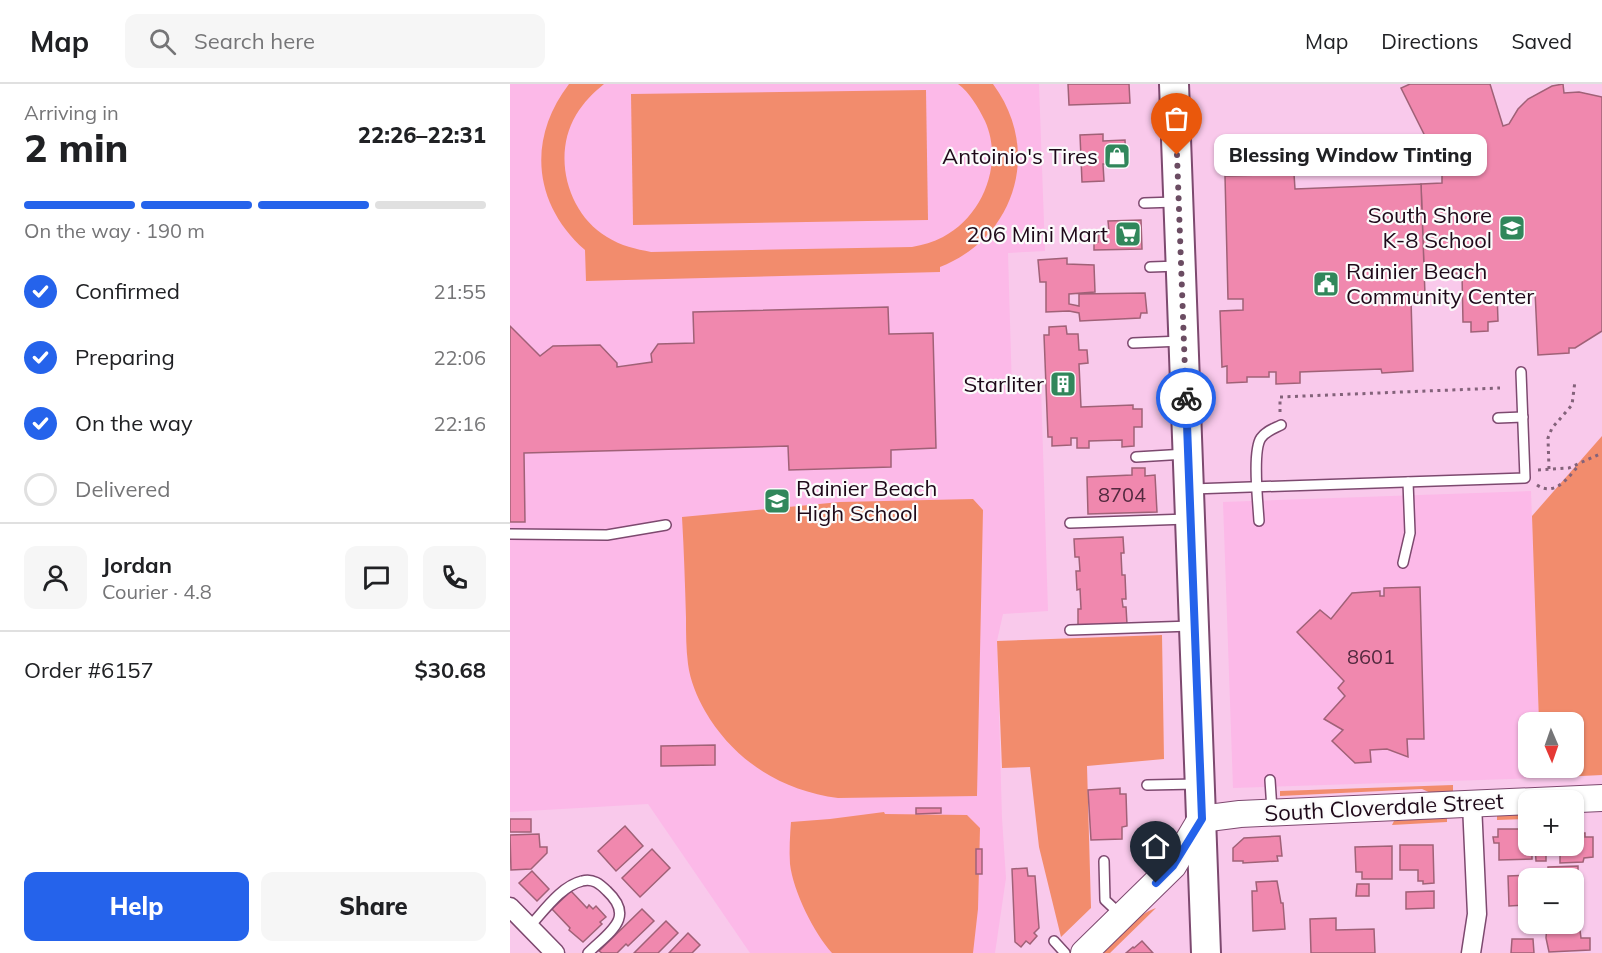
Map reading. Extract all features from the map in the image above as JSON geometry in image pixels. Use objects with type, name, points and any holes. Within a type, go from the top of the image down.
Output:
[{"type":"main road","points":[[1174,84],[1206,953]]},
{"type":"street","name":"South Cloverdale Street","points":[[1202,819],[1240,814],[1602,798]]},
{"type":"street","points":[[1471,953],[1477,914],[1472,804]]},
{"type":"street","points":[[1084,953],[1173,866],[1202,819]]},
{"type":"street","points":[[510,907],[555,953]]},
{"type":"lane","points":[[1144,203],[1179,202]]},
{"type":"lane","points":[[1150,267],[1181,266]]},
{"type":"lane","points":[[1133,343],[1184,340]]},
{"type":"lane","points":[[1190,489],[1408,482],[1525,474],[1521,372]]},
{"type":"lane","points":[[1498,418],[1523,417]]},
{"type":"lane","points":[[1258,521],[1256,451],[1259,440],[1268,431],[1281,425]]},
{"type":"lane","points":[[1136,457],[1188,454]]},
{"type":"lane","points":[[1403,563],[1410,534],[1408,482]]},
{"type":"lane","points":[[1070,523],[1191,519]]},
{"type":"lane","points":[[510,534],[607,535],[666,525]]},
{"type":"lane","points":[[1070,630],[1194,626]]},
{"type":"lane","points":[[1270,780],[1272,813]]},
{"type":"lane","points":[[1147,785],[1200,783]]},
{"type":"lane","points":[[1104,861],[1105,900],[1122,916]]},
{"type":"lane","points":[[529,927],[570,887],[580,881],[590,879],[598,883],[619,904],[621,917],[588,953]]},
{"type":"lane","points":[[1054,941],[1065,953]]},
{"type":"path","points":[[1549,469],[1548,438],[1552,428],[1572,405],[1575,381]]},
{"type":"path","points":[[1280,414],[1280,397],[1500,388]]},
{"type":"path","points":[[1525,474],[1569,468],[1602,453]]},
{"type":"path","points":[[1525,474],[1543,489],[1553,489],[1564,482],[1581,462]]},
{"type":"shaded area","name":"Rainier Beach High School","points":[[510,84],[1039,84],[1045,251],[1008,253],[1012,391],[1041,387],[1048,611],[1003,614],[997,641],[1006,878],[995,953],[750,953],[648,804],[510,812]]},
{"type":"shaded area","points":[[569,84],[604,84],[582,106],[569,131],[565,148],[565,165],[573,198],[593,227],[612,240],[640,250],[651,252],[912,247],[943,237],[969,216],[979,202],[991,171],[990,137],[985,121],[973,101],[958,84],[993,84],[1008,110],[1016,136],[1018,163],[1013,189],[1003,213],[987,235],[966,253],[940,267],[940,272],[586,281],[585,250],[568,232],[555,212],[546,192],[542,170],[542,149],[546,127],[555,105]]},
{"type":"shaded area","points":[[926,90],[928,220],[633,225],[631,94]]},
{"type":"shaded area","points":[[1602,436],[1602,775],[1584,776],[1584,712],[1539,712],[1532,516]]},
{"type":"shaded area","points":[[1531,491],[1539,712],[1518,712],[1518,778],[1541,778],[1233,788],[1223,502]]},
{"type":"shaded area","points":[[973,499],[983,510],[977,796],[838,798],[817,794],[797,788],[761,770],[730,745],[702,706],[690,676],[686,647],[682,517],[840,502]]},
{"type":"shaded area","points":[[1162,635],[1164,759],[1087,766],[1091,908],[1061,937],[1039,847],[1030,767],[1002,768],[997,641]]},
{"type":"shaded area","points":[[1453,785],[1453,793],[1433,794],[1422,789],[1280,796],[1280,791]]},
{"type":"shaded area","points":[[1497,811],[1518,815],[1518,819],[1497,820]]},
{"type":"shaded area","points":[[884,812],[885,814],[967,815],[980,828],[978,909],[973,953],[832,953],[818,934],[805,911],[792,875],[791,822]]},
{"type":"shaded area","points":[[1447,815],[1447,822],[1392,825],[1394,821]]},
{"type":"shaded area","points":[[1156,908],[1110,953],[1102,953],[1134,921]]},
{"type":"building","points":[[1068,84],[1129,84],[1130,103],[1069,105]]},
{"type":"building","name":"South Shore K-8 School","points":[[1410,84],[1490,84],[1503,126],[1509,124],[1518,109],[1528,99],[1552,86],[1563,84],[1564,93],[1579,92],[1602,97],[1602,331],[1575,348],[1569,348],[1569,353],[1538,355],[1535,291],[1497,292],[1498,321],[1488,322],[1488,331],[1471,332],[1471,322],[1463,322],[1462,274],[1424,273],[1421,184],[1442,183],[1442,174],[1456,173],[1448,156],[1437,160],[1401,88]]},
{"type":"building","points":[[1103,134],[1103,141],[1125,140],[1126,164],[1103,164],[1104,181],[1082,182],[1080,135]]},
{"type":"building","name":"Rainier Beach Community Center","points":[[1294,174],[1295,189],[1421,184],[1425,295],[1407,295],[1408,300],[1411,299],[1413,371],[1382,373],[1381,369],[1300,372],[1300,383],[1276,384],[1276,372],[1269,372],[1269,377],[1247,377],[1247,382],[1227,383],[1227,366],[1222,367],[1220,311],[1243,310],[1243,299],[1228,299],[1225,176]]},
{"type":"building","points":[[1141,220],[1142,249],[1094,250],[1094,242],[1098,242],[1098,231],[1109,231],[1108,221]]},
{"type":"building","points":[[1067,258],[1067,264],[1094,265],[1095,292],[1069,294],[1069,304],[1079,306],[1079,294],[1145,293],[1147,313],[1141,313],[1140,318],[1080,321],[1079,313],[1046,312],[1046,282],[1040,282],[1038,260]]},
{"type":"building","points":[[888,307],[889,334],[933,333],[936,448],[891,450],[891,467],[789,470],[788,446],[524,453],[525,522],[510,522],[510,326],[540,356],[553,346],[600,345],[617,363],[617,367],[652,362],[651,354],[658,344],[694,343],[693,312]]},
{"type":"building","name":"Starliter","points":[[1066,326],[1067,334],[1078,334],[1079,350],[1087,350],[1088,363],[1079,364],[1081,407],[1133,405],[1133,409],[1142,409],[1142,427],[1134,427],[1134,446],[1122,447],[1122,440],[1089,441],[1089,448],[1077,448],[1077,438],[1071,438],[1071,445],[1052,446],[1052,437],[1048,437],[1044,335],[1049,335],[1049,327]]},
{"type":"building","points":[[1132,468],[1145,468],[1145,476],[1155,475],[1157,512],[1088,514],[1087,477],[1132,475]]},
{"type":"building","points":[[1123,537],[1122,575],[1125,575],[1126,599],[1122,599],[1123,607],[1126,607],[1127,624],[1078,626],[1078,609],[1081,609],[1076,571],[1080,571],[1079,557],[1075,557],[1074,539]]},
{"type":"building","points":[[1420,587],[1424,739],[1407,739],[1408,757],[1387,749],[1370,750],[1371,762],[1355,763],[1332,741],[1343,730],[1324,719],[1345,696],[1338,688],[1344,681],[1297,632],[1320,610],[1331,619],[1352,593],[1380,591],[1380,596],[1384,596],[1384,588]]},
{"type":"building","points":[[715,745],[715,765],[661,766],[661,746]]},
{"type":"building","points":[[1120,788],[1120,794],[1126,794],[1127,826],[1122,827],[1122,839],[1091,840],[1088,790]]},
{"type":"building","points":[[916,808],[941,808],[941,813],[916,814]]},
{"type":"building","points":[[510,819],[531,819],[531,832],[510,832]]},
{"type":"building","points":[[625,826],[643,846],[616,871],[598,851]]},
{"type":"building","points":[[1498,829],[1518,829],[1518,856],[1532,856],[1532,859],[1499,860],[1499,843],[1494,843],[1493,837],[1498,837]]},
{"type":"building","points":[[1584,833],[1585,837],[1593,837],[1593,857],[1584,858],[1583,862],[1560,863],[1560,856],[1584,856]]},
{"type":"building","points":[[539,834],[540,847],[547,847],[547,853],[531,869],[511,870],[510,835]]},
{"type":"building","points":[[1280,836],[1282,856],[1277,856],[1278,861],[1243,863],[1243,861],[1233,861],[1233,848],[1244,838]]},
{"type":"building","points":[[1400,845],[1433,845],[1434,883],[1423,884],[1423,881],[1418,881],[1418,870],[1400,870]]},
{"type":"building","points":[[1392,846],[1392,879],[1362,879],[1362,872],[1356,872],[1355,847]]},
{"type":"building","points":[[652,849],[670,868],[640,897],[622,878]]},
{"type":"building","points":[[976,849],[982,849],[982,874],[976,874]]},
{"type":"building","points":[[1536,856],[1546,856],[1546,861],[1536,861]]},
{"type":"building","points":[[1578,866],[1578,868],[1548,868]]},
{"type":"building","points":[[1027,868],[1028,876],[1035,876],[1039,928],[1034,933],[1037,936],[1030,944],[1026,941],[1021,947],[1015,942],[1012,869]]},
{"type":"building","points":[[532,871],[549,889],[537,901],[519,883]]},
{"type":"building","points":[[1508,876],[1518,876],[1518,906],[1509,906]]},
{"type":"building","points":[[1277,881],[1281,903],[1283,903],[1285,929],[1253,931],[1252,891],[1257,891],[1256,882]]},
{"type":"building","points":[[1357,884],[1369,884],[1369,896],[1356,896]]},
{"type":"building","points":[[571,891],[587,908],[589,905],[593,909],[596,906],[606,917],[583,942],[569,930],[570,928],[552,909]]},
{"type":"building","points":[[1434,891],[1434,908],[1406,909],[1406,892]]},
{"type":"building","points":[[642,909],[654,921],[628,946],[626,944],[617,953],[599,951]]},
{"type":"building","points":[[1336,918],[1336,930],[1374,929],[1375,953],[1311,953],[1310,919]]},
{"type":"building","points":[[666,921],[678,933],[658,953],[634,953]]},
{"type":"building","points":[[688,933],[700,945],[692,953],[669,953]]},
{"type":"building","points":[[1546,934],[1580,934],[1581,938],[1590,938],[1590,950],[1549,952]]},
{"type":"building","points":[[1512,939],[1533,939],[1534,953],[1511,953]]},
{"type":"building","points":[[1142,941],[1153,953],[1126,953],[1134,948]]},
{"type":"way so far","points":[[1177,155],[1186,398]]},
{"type":"place","name":"Blessing Window Tinting","points":[[1177,155]]},
{"type":"place","name":"Antoinio's Tires","points":[[1117,156]]},
{"type":"place","name":"South Shore K-8 School","points":[[1512,228]]},
{"type":"place","name":"206 Mini Mart","points":[[1128,234]]},
{"type":"place","name":"Rainier Beach Community Center","points":[[1326,284]]},
{"type":"place","name":"Starliter","points":[[1063,384]]},
{"type":"place","name":"Rainier Beach High School","points":[[777,501]]},
{"type":"route","points":[[1156,883],[1173,866],[1202,819],[1186,398]]}]
